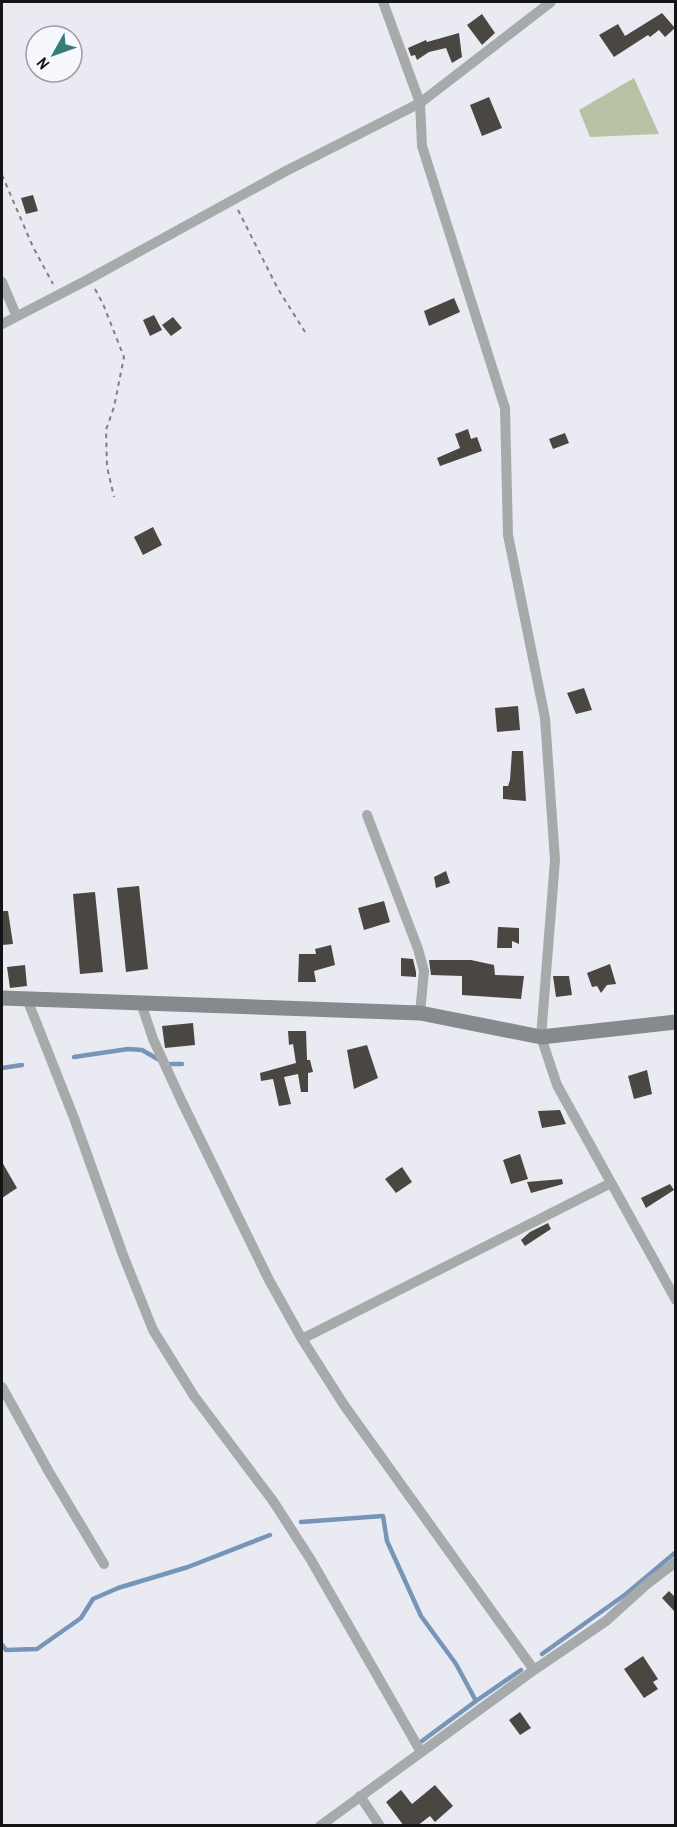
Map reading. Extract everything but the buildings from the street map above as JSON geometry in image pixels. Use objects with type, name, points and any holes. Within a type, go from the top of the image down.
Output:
[{"type":"street","points":[[383,2],[420,103],[422,146],[505,408],[508,534],[544,718],[555,860],[541,1037],[556,1085],[675,1300]]},
{"type":"street","points":[[2,324],[89,279],[232,199],[420,103],[551,2]]},
{"type":"street","points":[[2,282],[16,315]]},
{"type":"street","points":[[367,815],[421,960],[424,972],[420,1014]]},
{"type":"street","points":[[2,998],[420,1014],[541,1037],[675,1022]]},
{"type":"street","points":[[27,999],[153,1330],[194,1396],[273,1501],[311,1560],[421,1752]]},
{"type":"street","points":[[141,1002],[153,1039],[182,1102],[269,1280],[302,1339],[344,1405],[534,1670]]},
{"type":"street","points":[[302,1339],[611,1183]]},
{"type":"street","points":[[2,1387],[104,1564]]},
{"type":"street","points":[[320,1826],[534,1670],[606,1621],[675,1562]]},
{"type":"street","points":[[360,1796],[380,1826]]},
{"type":"path","points":[[2,175],[33,247],[58,295]]},
{"type":"path","points":[[232,199],[278,289],[305,332]]},
{"type":"path","points":[[89,279],[103,304],[124,357],[114,407],[106,430],[107,467],[114,497]]},
{"type":"green space","points":[[634,78],[659,134],[590,137],[579,110]]},
{"type":"waterway","points":[[74,1057],[128,1049],[142,1050],[161,1061]]},
{"type":"waterway","points":[[171,1064],[182,1064]]},
{"type":"waterway","points":[[2,1068],[22,1065]]},
{"type":"waterway","points":[[301,1522],[383,1516],[387,1541],[421,1616],[456,1664],[476,1701],[521,1670]]},
{"type":"waterway","points":[[2,1645],[6,1650],[37,1649],[81,1618],[93,1599],[118,1588],[188,1567],[270,1535]]},
{"type":"waterway","points":[[542,1654],[626,1594],[676,1552]]},
{"type":"waterway","points":[[422,1741],[476,1701]]}]
